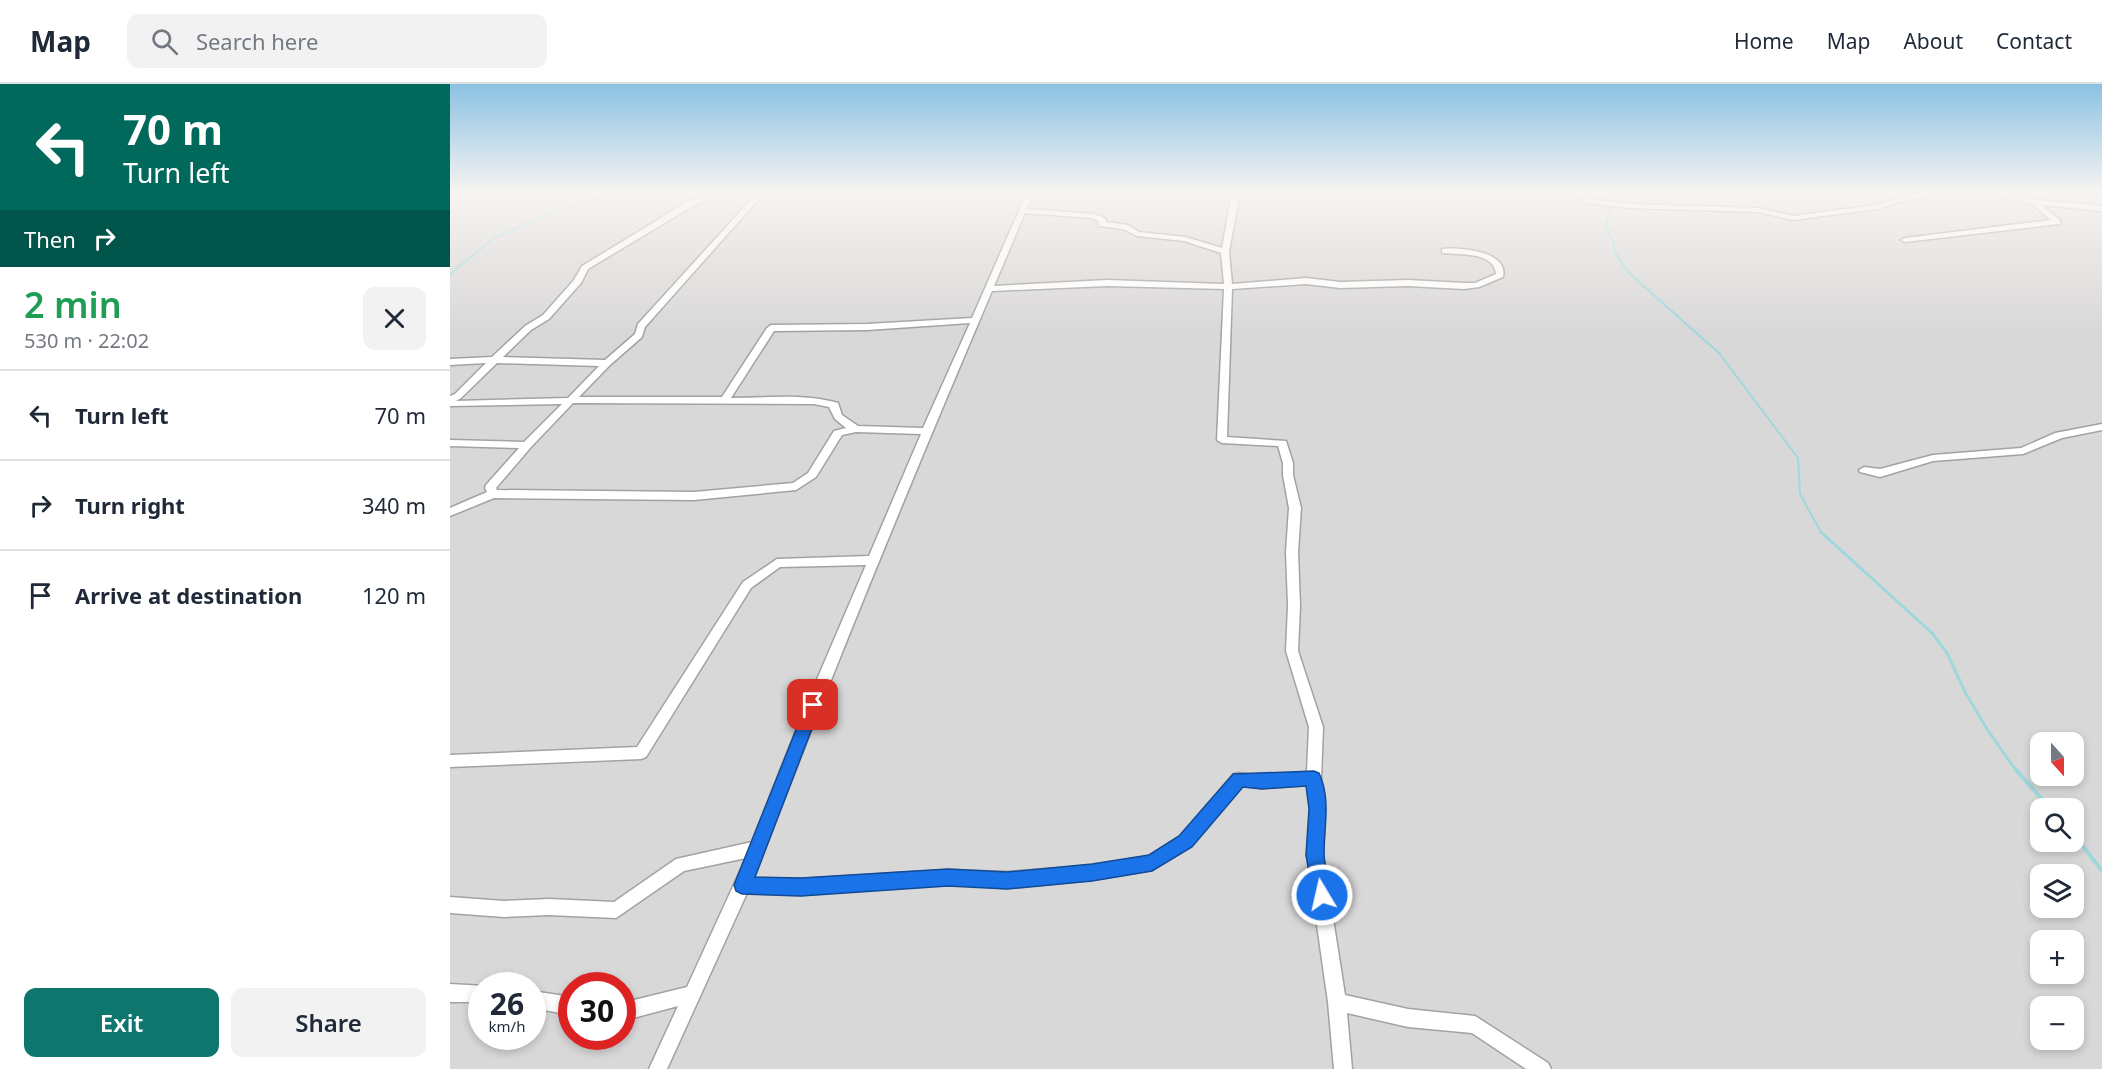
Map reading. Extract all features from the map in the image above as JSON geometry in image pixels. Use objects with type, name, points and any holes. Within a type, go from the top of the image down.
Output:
[{"type":"street","points":[[634,238],[585,268],[578,281],[546,317],[528,328],[458,396],[450,400],[453,404],[697,398],[783,402],[818,399],[834,405],[834,411],[845,424],[856,429]]},
{"type":"street","points":[[493,494],[490,488],[527,445],[607,363],[639,335],[641,326],[720,238]]},
{"type":"street","points":[[658,1069],[742,885],[927,432],[1012,238]]},
{"type":"street","points":[[1175,238],[1225,252]]},
{"type":"street","points":[[1228,238],[1225,252],[1228,287],[1222,440],[1282,443],[1288,463],[1288,475],[1295,508],[1292,552],[1294,606],[1292,651],[1316,727],[1314,778],[1318,809],[1315,855],[1337,1002],[1342,1069]]},
{"type":"street","points":[[1905,240],[1922,238]]},
{"type":"street","points":[[988,289],[1089,283],[1228,287],[1306,282],[1340,285],[1408,283],[1464,286],[1476,285],[1500,275],[1498,265],[1488,255],[1445,251]]},
{"type":"street","points":[[725,400],[764,339],[766,332],[771,328],[867,327],[975,320]]},
{"type":"street","points":[[450,362],[495,360],[607,363]]},
{"type":"street","points":[[1864,470],[1880,473],[1895,466],[1933,458],[2023,451],[2059,435],[2102,427]]},
{"type":"street","points":[[450,512],[493,494],[694,496],[796,486],[812,476],[838,433],[856,429],[927,432]]},
{"type":"street","points":[[450,443],[527,445]]},
{"type":"street","points":[[450,760],[641,753],[747,585],[777,563],[874,560]]},
{"type":"street","points":[[742,885],[801,887],[948,877],[1007,880],[1092,873],[1152,863],[1186,841],[1239,779],[1262,782],[1314,778]]},
{"type":"street","points":[[450,905],[504,909],[549,907],[616,910],[681,864],[755,849]]},
{"type":"street","points":[[450,993],[468,993]]},
{"type":"street","points":[[636,1008],[692,994]]},
{"type":"street","points":[[1337,1002],[1408,1018],[1475,1025],[1542,1069]]},
{"type":"shaded area","points":[[450,238],[2102,238],[2102,1069],[450,1069]]},
{"type":"waterway","points":[[450,274],[494,238]]},
{"type":"waterway","points":[[1611,238],[1614,251],[1629,273],[1719,353],[1798,458],[1800,494],[1822,534]]},
{"type":"waterway","points":[[1822,533],[1932,633],[1947,653],[1965,692],[1987,729],[2017,772]]},
{"type":"waterway","points":[[2016,770],[2041,798]]},
{"type":"waterway","points":[[2084,847],[2102,871]]},
{"type":"route","points":[[813,705],[742,885],[801,887],[948,877],[1007,880],[1092,873],[1152,863],[1186,841],[1239,779],[1262,782],[1314,778],[1318,809],[1315,855],[1322,895]]}]
